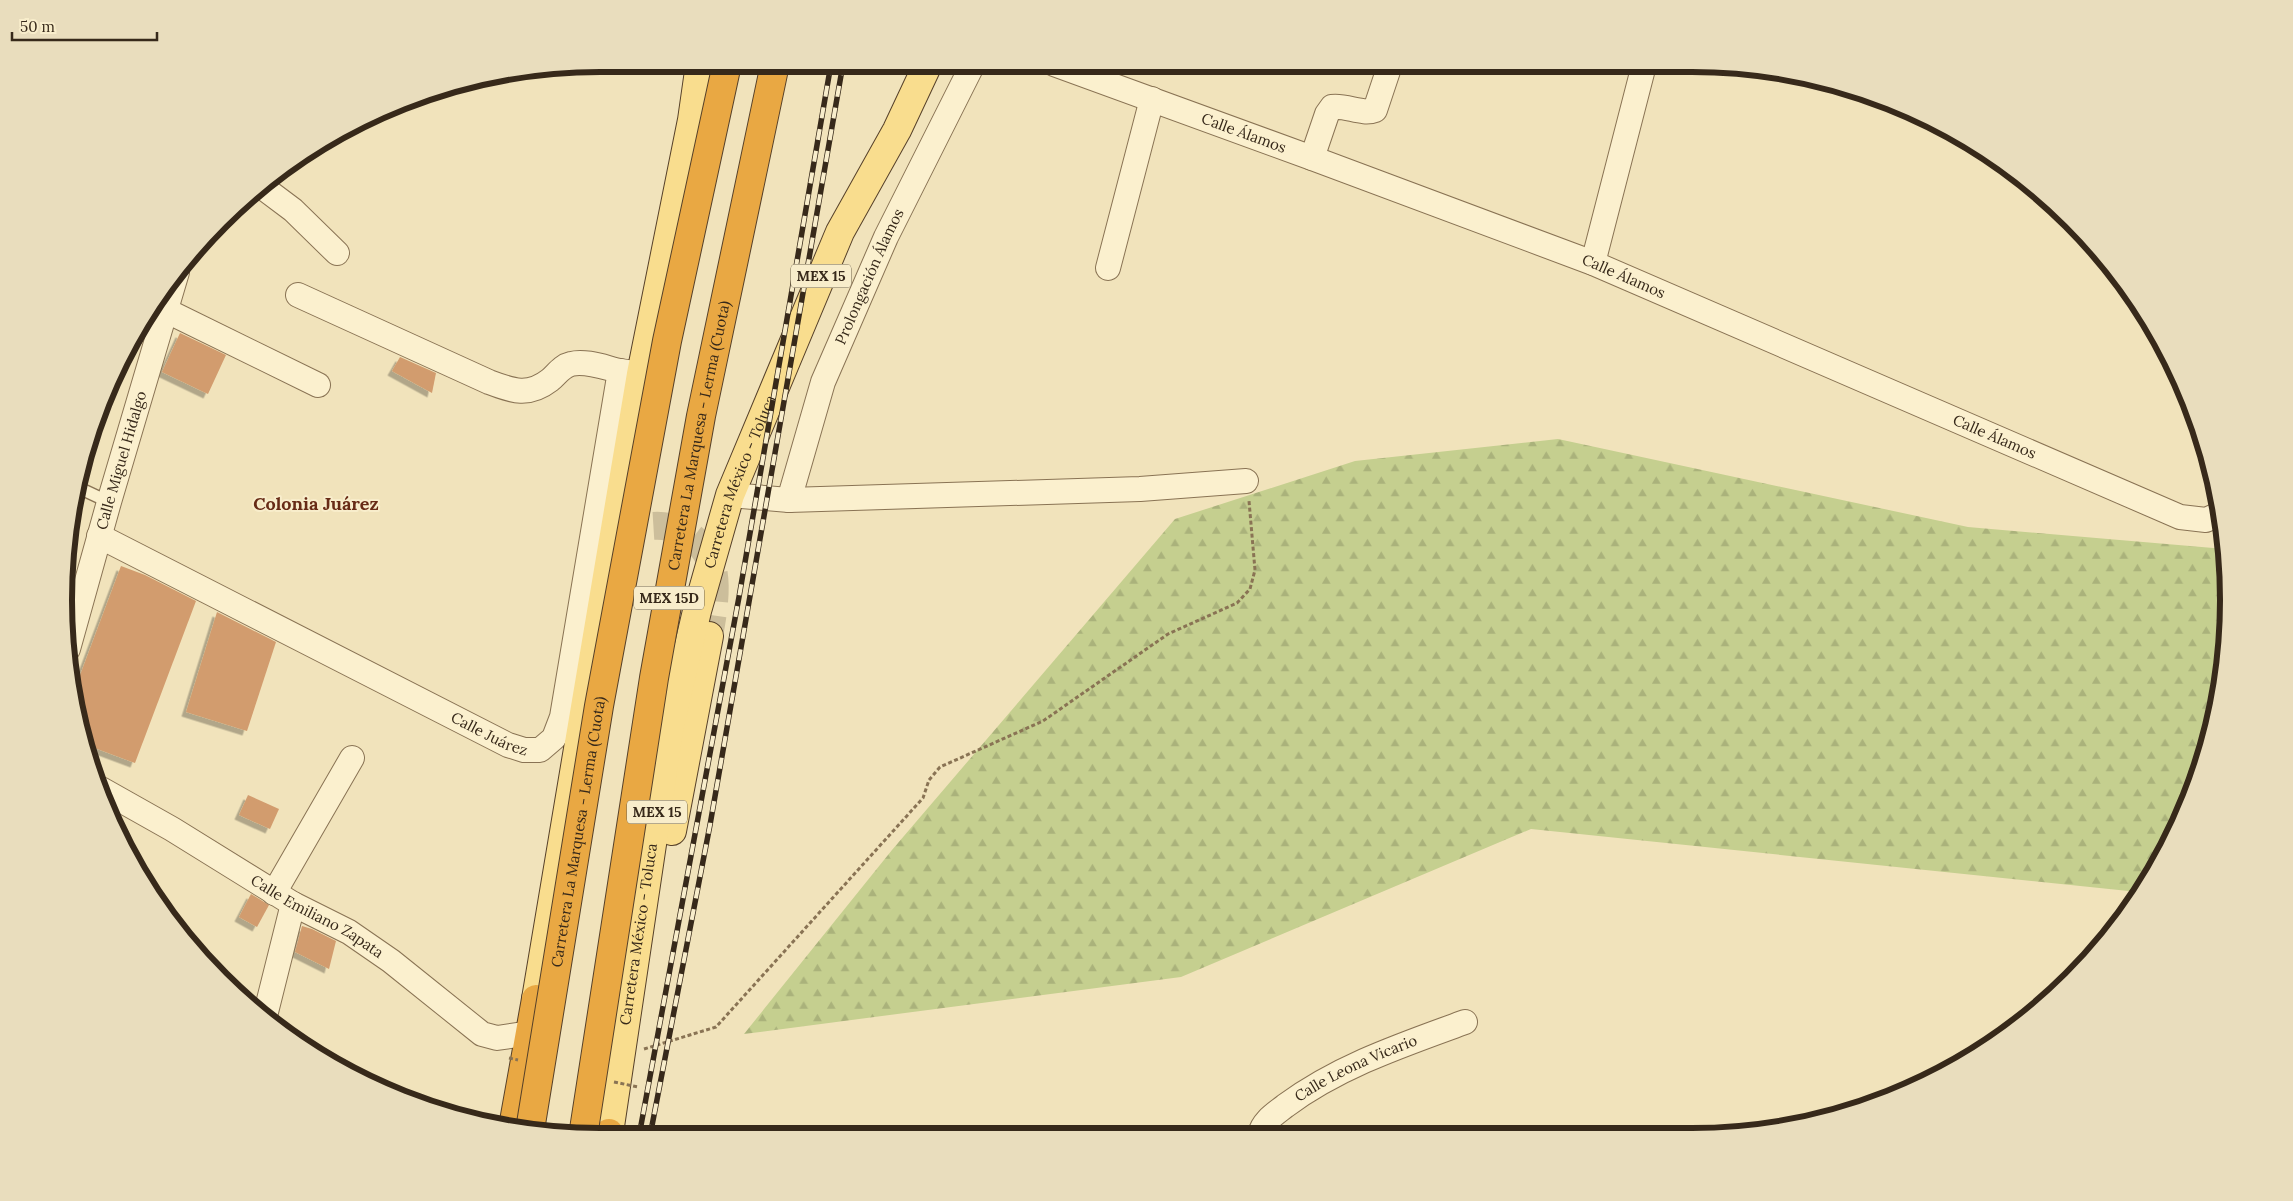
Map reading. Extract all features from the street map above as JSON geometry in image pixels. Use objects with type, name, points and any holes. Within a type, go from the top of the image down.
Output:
[{"type":"highway","name":"Carretera La Marquesa - Lerma (Cuota)","points":[[531,1124],[599,706],[667,341],[725,72]]},
{"type":"highway","name":"Carretera La Marquesa - Lerma (Cuota)","points":[[601,1128],[654,678],[697,436],[773,72]]},
{"type":"highway","points":[[514,1121],[536,999]]},
{"type":"main road","points":[[536,999],[631,373],[692,120],[699,72]]},
{"type":"main road","name":"Carretera México - Toluca","points":[[601,1128],[669,730],[697,611],[730,495],[840,232],[897,130],[924,72]]},
{"type":"main road","points":[[536,999],[537,942],[594,608]]},
{"type":"main road","points":[[602,1128],[649,979],[675,815],[710,636]]},
{"type":"street","name":"Prolongación Álamos","points":[[789,500],[823,382],[886,237],[969,72]]},
{"type":"street","name":"Calle Álamos","points":[[1076,72],[1593,263],[2180,517],[2206,520],[2213,516]]},
{"type":"street","points":[[1312,158],[1326,114],[1332,107],[1339,106],[1368,112],[1375,110],[1387,72]]},
{"type":"street","points":[[1593,263],[1642,72]]},
{"type":"street","points":[[1108,268],[1152,99]]},
{"type":"street","points":[[268,191],[293,210],[337,253]]},
{"type":"street","points":[[298,295],[489,382],[514,390],[527,391],[534,389],[570,364],[579,363],[631,373]]},
{"type":"street","name":"Calle Miguel Hidalgo","points":[[74,628],[170,296]]},
{"type":"street","points":[[165,310],[318,385]]},
{"type":"street","name":"Calle Juárez","points":[[99,536],[508,746],[524,750],[540,750],[554,738],[562,718],[631,373]]},
{"type":"street","points":[[730,495],[789,500],[1140,489],[1246,481]]},
{"type":"street","points":[[266,1009],[284,898],[352,758]]},
{"type":"street","name":"Calle Emiliano Zapata","points":[[110,794],[172,829],[284,898],[350,932],[370,945],[482,1034],[497,1038],[530,1033]]},
{"type":"street","name":"Calle Leona Vicario","points":[[1263,1128],[1271,1117],[1300,1095],[1343,1070],[1384,1051],[1465,1022]]},
{"type":"lane","points":[[84,490],[109,502]]},
{"type":"path","points":[[643,1058],[645,1048],[716,1027],[923,798],[929,780],[940,767],[1043,721],[1168,634],[1237,603],[1250,589],[1256,570],[1246,481]]},
{"type":"path","points":[[638,1087],[639,1077]]},
{"type":"green space","points":[[1558,439],[1968,527],[2217,548],[2220,600],[2216,669],[2203,737],[2180,803],[2166,834],[2133,892],[1531,829],[1181,977],[744,1034],[892,850],[1175,519],[1355,461]]},
{"type":"building","points":[[180,333],[226,355],[208,394],[162,372]]},
{"type":"building","points":[[400,357],[436,373],[432,393],[392,371]]},
{"type":"building","points":[[121,566],[145,575],[196,601],[135,763],[94,748],[79,679]]},
{"type":"building","points":[[217,612],[276,642],[247,731],[186,712]]},
{"type":"building","points":[[248,795],[279,809],[270,829],[239,815]]},
{"type":"building","points":[[251,894],[269,905],[257,927],[239,917]]},
{"type":"building","points":[[302,926],[336,941],[329,969],[295,952]]},
{"type":"tunnel","points":[[616,543],[627,534],[639,529],[665,526],[689,535],[700,544],[712,565],[715,584],[709,636]]},
{"type":"railway","points":[[640,1128],[739,597],[830,72]]},
{"type":"railway","points":[[652,1128],[710,825],[842,72]]},
{"type":"district","name":"Colonia Juárez","points":[[316,504]]}]
